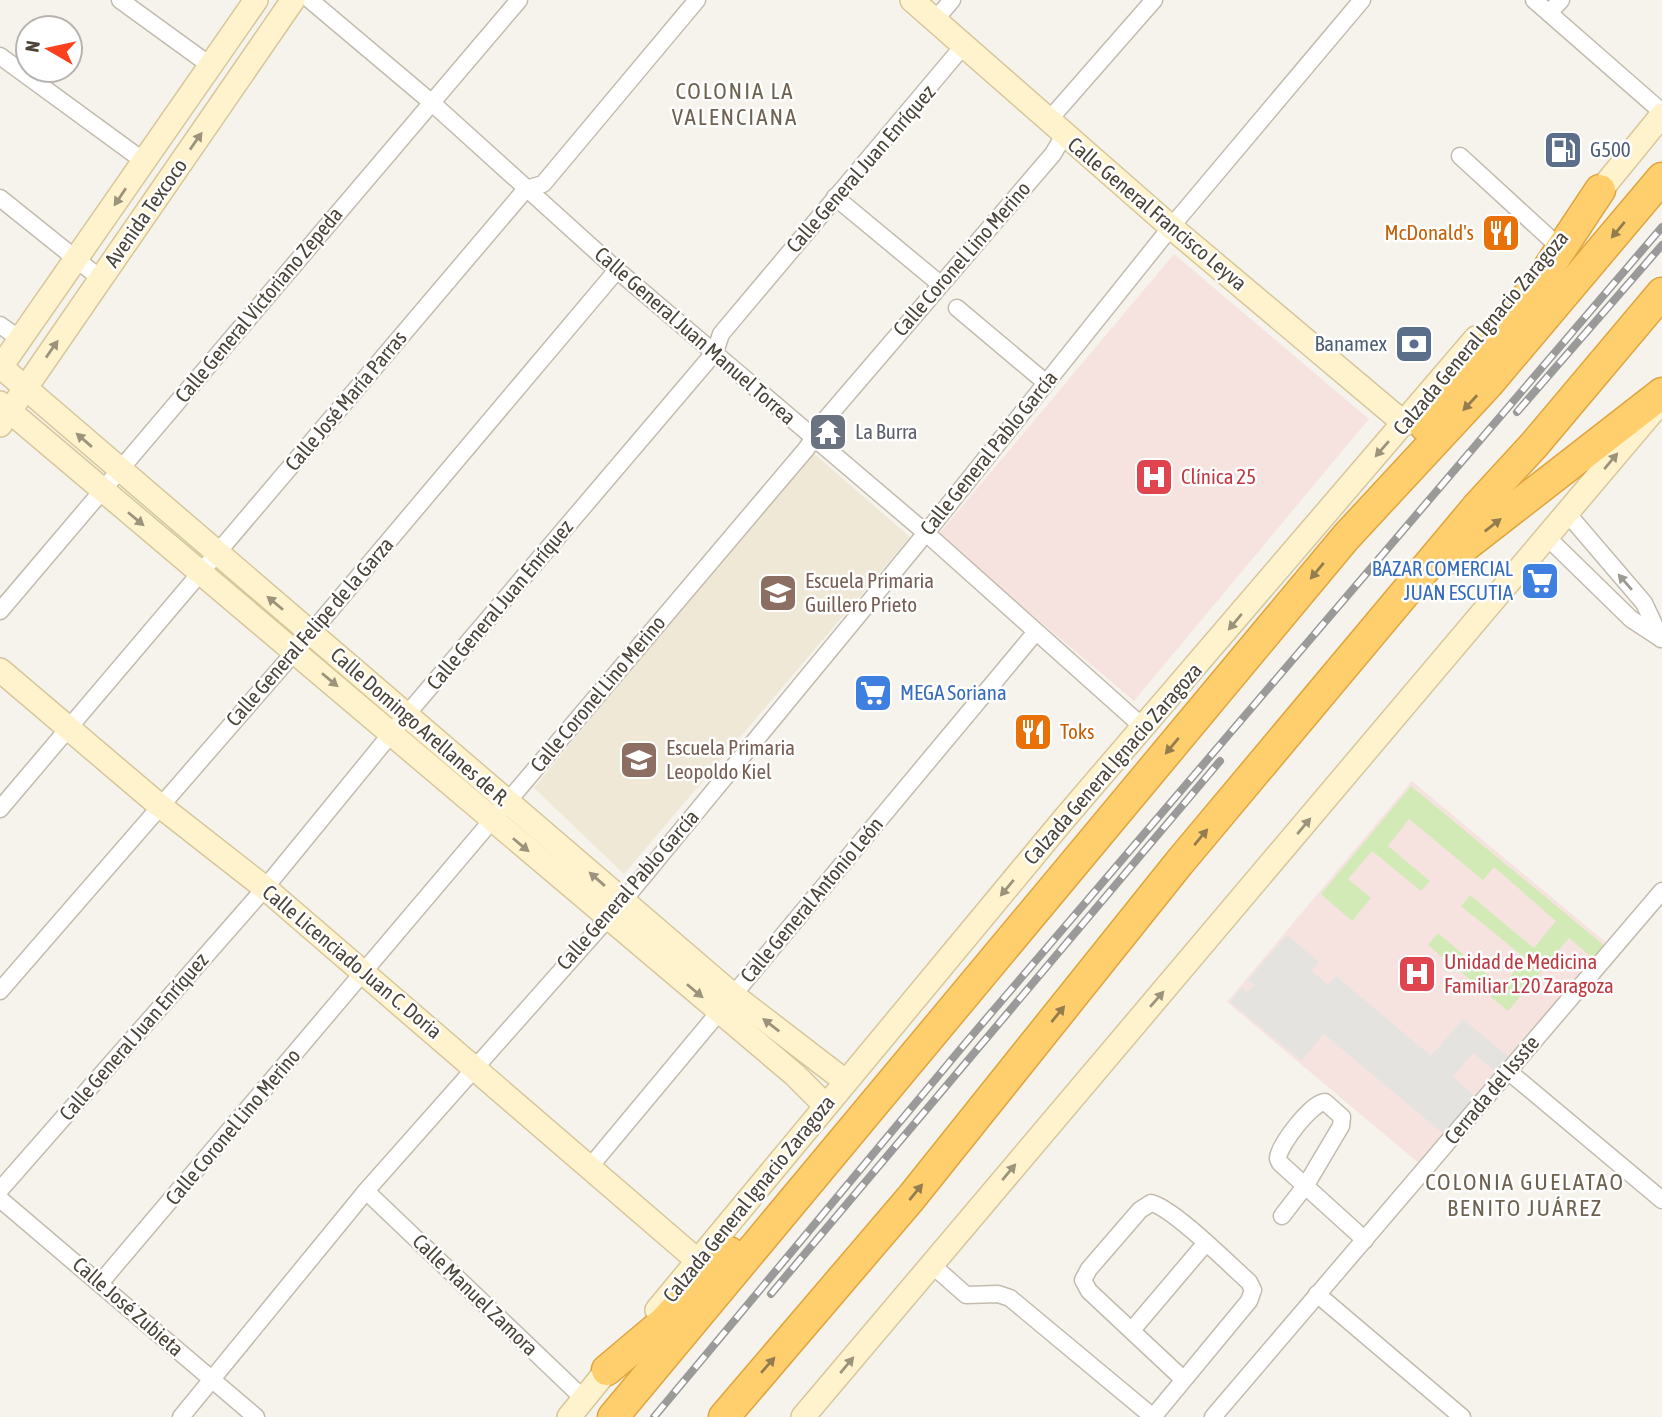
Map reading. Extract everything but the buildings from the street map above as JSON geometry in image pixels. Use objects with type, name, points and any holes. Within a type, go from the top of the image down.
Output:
[{"type":"highway","name":"Calzada General Ignacio Zaragoza","points":[[613,1417],[1346,537],[1488,384],[1662,178]]},
{"type":"highway","points":[[1346,537],[1371,495],[1541,279],[1600,190]]},
{"type":"highway","points":[[724,1417],[911,1198],[1179,863],[1662,293]]},
{"type":"highway","points":[[1401,598],[1662,393]]},
{"type":"highway","points":[[607,1370],[664,1322],[713,1265],[816,1175]]},
{"type":"main road","name":"Avenida Texcoco","points":[[0,367],[77,261],[256,0]]},
{"type":"main road","name":"Avenida Texcoco","points":[[3,413],[25,388],[293,0]]},
{"type":"main road","name":"Calle General Francisco Leyva","points":[[912,0],[1171,228],[1405,424]]},
{"type":"main road","name":"Calzada General Ignacio Zaragoza","points":[[569,1417],[845,1081],[1143,727],[1405,424],[1662,114]]},
{"type":"main road","name":"Calle Domingo Arellanes de R.","points":[[0,367],[408,713],[509,803],[615,908],[727,1004],[825,1105]]},
{"type":"main road","points":[[803,1417],[1662,400]]},
{"type":"main road","name":"Calle Domingo Arellanes de R.","points":[[3,413],[102,490],[295,650],[492,820],[615,908]]},
{"type":"main road","name":"Calle Licenciado Juan C. Doria","points":[[0,670],[159,805],[265,888],[363,974],[475,1066],[698,1261]]},
{"type":"main road","name":"Calle Domingo Arellanes de R.","points":[[727,1004],[809,1055],[845,1081]]},
{"type":"main road","points":[[795,1075],[809,1055]]},
{"type":"street","points":[[120,0],[211,66]]},
{"type":"street","name":"Calle General Juan Manuel Torrea","points":[[310,0],[431,102],[617,270],[926,533],[1143,727]]},
{"type":"street","name":"Calle General Victoriano Zepeda","points":[[0,611],[519,0]]},
{"type":"street","name":"Calle José María Parras","points":[[0,809],[526,189],[543,184],[697,0]]},
{"type":"street","points":[[935,20],[952,0]]},
{"type":"street","name":"Calle Coronel Lino Merino","points":[[101,1282],[509,803],[815,438],[825,420],[1053,154],[1056,128],[1154,0]]},
{"type":"street","name":"Calle General Pablo García","points":[[181,1417],[366,1191],[615,908],[926,533],[1171,228],[1362,0]]},
{"type":"street","points":[[1534,0],[1662,114]]},
{"type":"street","points":[[1549,13],[1561,0]]},
{"type":"street","name":"Calle General Juan Enríquez","points":[[0,1190],[265,888],[408,713],[715,352],[721,334],[964,45]]},
{"type":"street","points":[[0,56],[145,162]]},
{"type":"street","points":[[1460,156],[1556,244]]},
{"type":"street","points":[[835,197],[940,284]]},
{"type":"street","points":[[0,198],[101,279]]},
{"type":"street","name":"Calle General Felipe de la Garza","points":[[0,991],[311,633],[617,270]]},
{"type":"street","points":[[957,308],[1045,382]]},
{"type":"street","points":[[0,325],[20,339]]},
{"type":"street","points":[[1567,513],[1644,603],[1662,639]]},
{"type":"street","points":[[1547,537],[1631,619],[1662,639]]},
{"type":"street","name":"Calle General Antonio León","points":[[589,1168],[1035,633]]},
{"type":"street","name":"Cerrada del Issste","points":[[1213,1417],[1662,891]]},
{"type":"street","points":[[1508,1071],[1662,1200]]},
{"type":"street","points":[[1282,1216],[1306,1185],[1341,1126],[1342,1117],[1325,1102],[1314,1106],[1278,1155],[1280,1163],[1306,1185],[1365,1240]]},
{"type":"street","name":"Calle Manuel Zamora","points":[[366,1191],[584,1399]]},
{"type":"street","name":"Calle José Zubieta","points":[[0,1199],[101,1282],[256,1417]]},
{"type":"street","points":[[932,1265],[966,1295],[998,1294],[1010,1298],[1153,1417],[1250,1301],[1253,1290],[1249,1282],[1163,1208],[1151,1203],[1140,1210],[1089,1269],[1083,1280],[1086,1286],[1183,1379]]},
{"type":"street","points":[[1132,1330],[1205,1244]]},
{"type":"street","points":[[1317,1294],[1462,1417]]},
{"type":"shaded area","name":"Clínica 25","points":[[1174,254],[1369,419],[1134,701],[938,535]]},
{"type":"shaded area","points":[[811,451],[910,537],[624,874],[534,788]]},
{"type":"shaded area","name":"Unidad de Medicina Familiar 120 Zaragoza","points":[[1412,781],[1609,945],[1421,1165],[1227,1002]]},
{"type":"shaded area","points":[[1287,935],[1319,962],[1312,971],[1328,985],[1336,976],[1431,1056],[1463,1019],[1511,1059],[1498,1074],[1473,1053],[1453,1077],[1478,1099],[1446,1136],[1324,1034],[1302,1061],[1230,1002],[1242,987],[1248,992],[1255,985],[1248,980]]},
{"type":"green space","points":[[1411,786],[1606,947],[1595,960],[1569,938],[1508,1011],[1428,945],[1438,933],[1502,987],[1525,958],[1461,906],[1470,895],[1534,948],[1556,921],[1494,867],[1483,880],[1409,819],[1388,846],[1430,881],[1421,891],[1372,851],[1348,879],[1371,898],[1352,921],[1321,894]]},
{"type":"railway","points":[[654,1417],[963,1046],[1662,227]]},
{"type":"railway","points":[[1517,412],[1662,245]]},
{"type":"railway","points":[[771,1294],[1220,761]]},
{"type":"place","name":"G500","points":[[1563,150]]},
{"type":"place","name":"McDonald's","points":[[1501,233]]},
{"type":"place","name":"Banamex","points":[[1414,344]]},
{"type":"place","name":"La Burra","points":[[828,432]]},
{"type":"place","name":"Clínica 25","points":[[1154,477]]},
{"type":"place","name":"BAZAR COMERCIAL JUAN ESCUTIA","points":[[1540,581]]},
{"type":"place","name":"Escuela Primaria Guillero Prieto","points":[[778,593]]},
{"type":"place","name":"MEGA Soriana","points":[[873,693]]},
{"type":"place","name":"Toks","points":[[1033,732]]},
{"type":"place","name":"Escuela Primaria Leopoldo Kiel","points":[[639,760]]},
{"type":"place","name":"Unidad de Medicina Familiar 120 Zaragoza","points":[[1417,974]]},
{"type":"district","name":"COLONIA LA VALENCIANA","points":[[735,104]]},
{"type":"district","name":"COLONIA GUELATAO BENITO JUÁREZ","points":[[1525,1195]]}]
